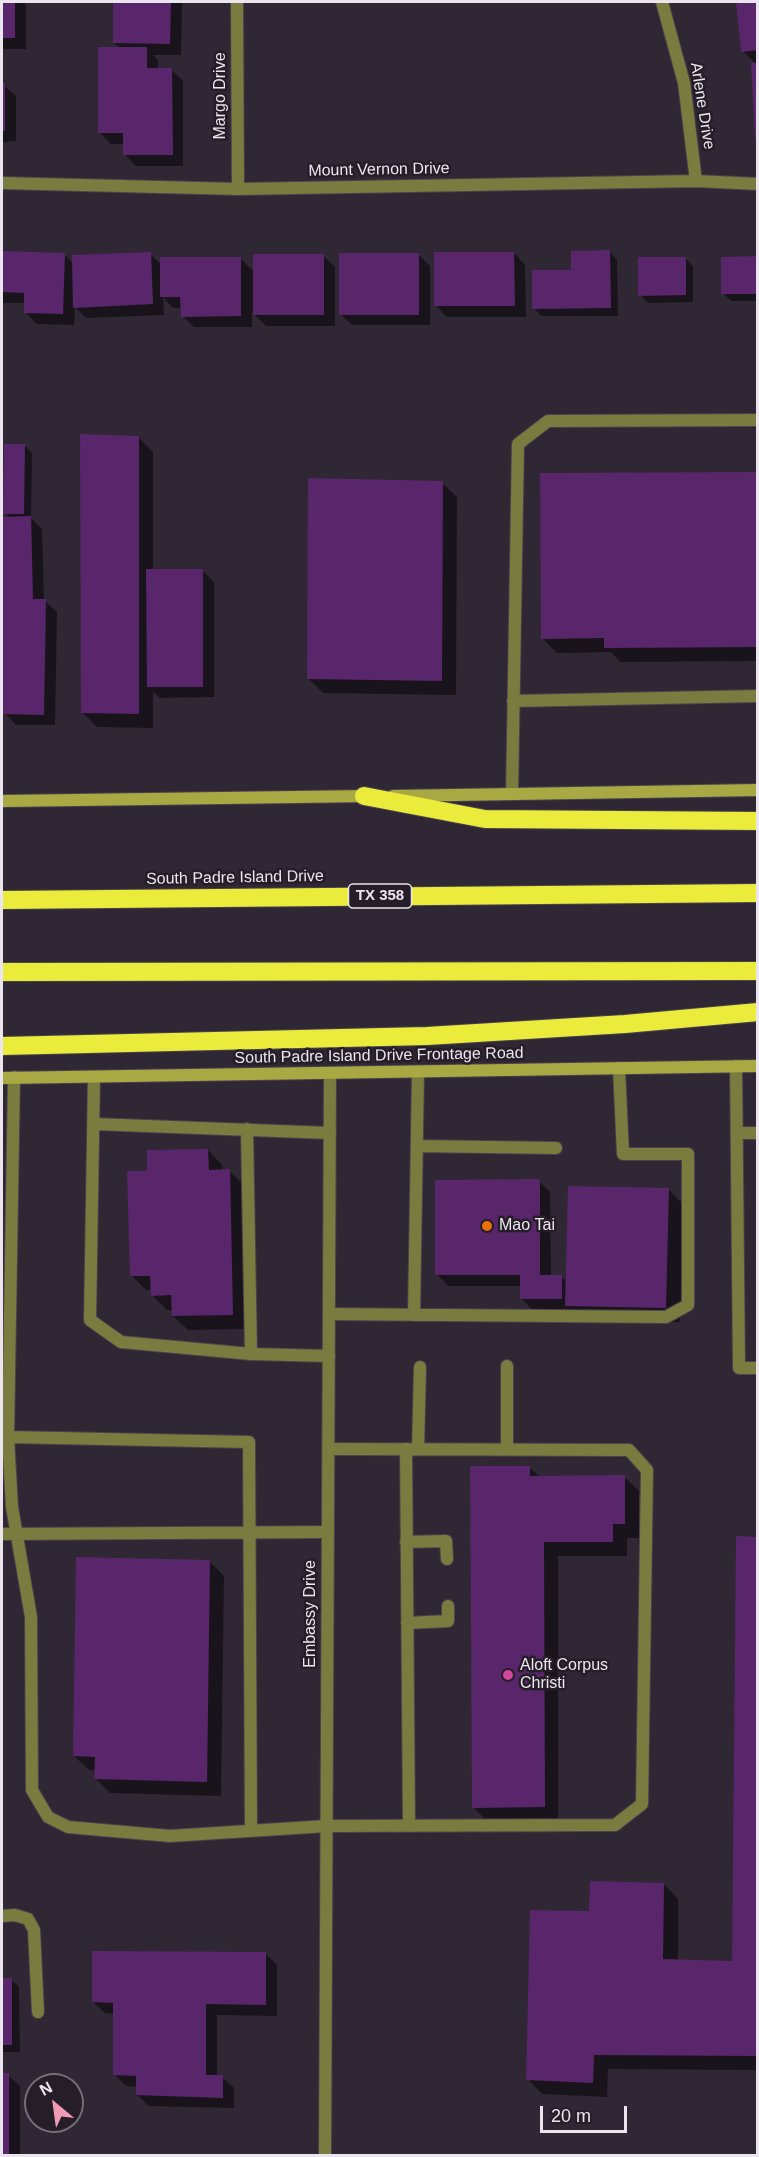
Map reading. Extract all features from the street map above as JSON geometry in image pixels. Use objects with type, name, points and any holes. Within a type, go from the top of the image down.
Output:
[{"type":"highway","points":[[364,796],[485,819],[758,821]]},
{"type":"highway","name":"South Padre Island Drive","points":[[2,900],[758,893]]},
{"type":"highway","points":[[2,972],[758,971]]},
{"type":"highway","points":[[2,1046],[427,1036],[758,1012]]},
{"type":"main road","points":[[2,801],[758,790]]},
{"type":"main road","name":"South Padre Island Drive Frontage Road","points":[[8,1078],[758,1066]]},
{"type":"street","name":"Margo Drive","points":[[237,2],[238,189]]},
{"type":"street","name":"Arlene Drive","points":[[662,2],[684,83],[696,182]]},
{"type":"street","name":"Mount Vernon Drive","points":[[2,183],[238,189],[696,182],[758,184]]},
{"type":"street","points":[[512,794],[518,444],[548,421],[758,420]]},
{"type":"street","points":[[513,700],[758,696]]},
{"type":"street","points":[[736,1066],[739,1368],[758,1368]]},
{"type":"street","points":[[329,1314],[666,1317],[688,1305],[688,1154],[623,1154],[619,1068]]},
{"type":"street","points":[[414,1315],[418,1072]]},
{"type":"street","name":"Embassy Drive","points":[[325,2156],[330,1074]]},
{"type":"street","points":[[94,1077],[90,1320],[121,1342],[250,1354],[329,1356]]},
{"type":"street","points":[[8,1078],[8,1437],[17,1536],[31,1617],[32,1790],[48,1817],[68,1827],[170,1836],[327,1826],[615,1825],[642,1804],[647,1470],[629,1450],[329,1449]]},
{"type":"street","points":[[94,1124],[330,1133]]},
{"type":"street","points":[[247,1129],[250,1354]]},
{"type":"street","points":[[738,1133],[758,1133]]},
{"type":"street","points":[[417,1146],[556,1148]]},
{"type":"street","points":[[507,1366],[507,1449]]},
{"type":"street","points":[[409,1826],[406,1542],[420,1367]]},
{"type":"street","points":[[8,1437],[249,1442],[251,1831]]},
{"type":"street","points":[[2,1534],[17,1536],[328,1532]]},
{"type":"street","points":[[406,1542],[446,1541],[447,1559]]},
{"type":"street","points":[[407,1623],[448,1621],[448,1606]]},
{"type":"street","points":[[2,1916],[15,1915],[28,1919],[34,1930],[38,2012]]},
{"type":"building","points":[[2,2],[15,2],[15,38],[2,38]]},
{"type":"building","points":[[113,2],[171,2],[170,44],[113,43]]},
{"type":"building","points":[[736,2],[758,2],[758,50],[741,52]]},
{"type":"building","points":[[98,47],[147,47],[147,68],[172,68],[173,155],[123,155],[123,133],[98,133]]},
{"type":"building","points":[[751,63],[758,63],[758,138],[755,138]]},
{"type":"building","points":[[2,83],[5,83],[5,131],[2,131]]},
{"type":"building","points":[[610,250],[611,308],[532,309],[532,270],[571,270],[571,251]]},
{"type":"building","points":[[2,251],[65,253],[63,314],[24,313],[24,293],[2,292]]},
{"type":"building","points":[[151,252],[153,304],[73,308],[72,255]]},
{"type":"building","points":[[434,252],[514,252],[515,306],[434,306]]},
{"type":"building","points":[[339,253],[419,253],[419,315],[339,315]]},
{"type":"building","points":[[253,254],[324,254],[324,315],[253,315]]},
{"type":"building","points":[[758,256],[758,294],[721,294],[721,257]]},
{"type":"building","points":[[160,257],[241,257],[241,316],[181,317],[180,297],[160,297]]},
{"type":"building","points":[[638,257],[686,257],[686,295],[638,296]]},
{"type":"building","points":[[80,434],[139,436],[139,714],[81,713]]},
{"type":"building","points":[[4,444],[25,444],[24,514],[3,514]]},
{"type":"building","points":[[758,472],[758,647],[604,648],[604,638],[541,639],[540,473]]},
{"type":"building","points":[[308,478],[443,481],[442,681],[307,679]]},
{"type":"building","points":[[31,516],[33,599],[46,599],[44,715],[3,714],[3,517]]},
{"type":"building","points":[[146,569],[203,569],[203,687],[147,687]]},
{"type":"building","points":[[208,1149],[209,1170],[230,1169],[233,1315],[172,1316],[171,1295],[151,1296],[150,1276],[130,1276],[127,1171],[147,1171],[147,1150]]},
{"type":"building","name":"Mao Tai","points":[[540,1179],[540,1275],[562,1275],[562,1299],[520,1299],[520,1275],[435,1275],[435,1180]]},
{"type":"building","points":[[568,1186],[669,1188],[666,1308],[565,1306]]},
{"type":"building","name":"Aloft Corpus Christi","points":[[470,1466],[530,1466],[530,1476],[625,1475],[625,1524],[613,1524],[613,1542],[544,1542],[545,1807],[472,1808]]},
{"type":"building","points":[[736,1536],[758,1537],[758,2056],[594,2055],[593,2083],[526,2080],[530,1910],[589,1911],[590,1881],[664,1883],[663,1959],[732,1961]]},
{"type":"building","points":[[76,1557],[210,1560],[207,1782],[94,1779],[95,1757],[73,1756]]},
{"type":"building","points":[[92,1951],[266,1952],[266,2005],[206,2004],[206,2075],[223,2075],[223,2098],[136,2095],[136,2076],[113,2075],[113,2003],[92,2002]]},
{"type":"building","points":[[2,1978],[12,1978],[12,2045],[2,2045]]},
{"type":"building","points":[[2,2073],[9,2073],[9,2156],[2,2156]]},
{"type":"place","name":"Mao Tai","points":[[487,1226]]},
{"type":"place","name":"Aloft Corpus Christi","points":[[508,1675]]}]
